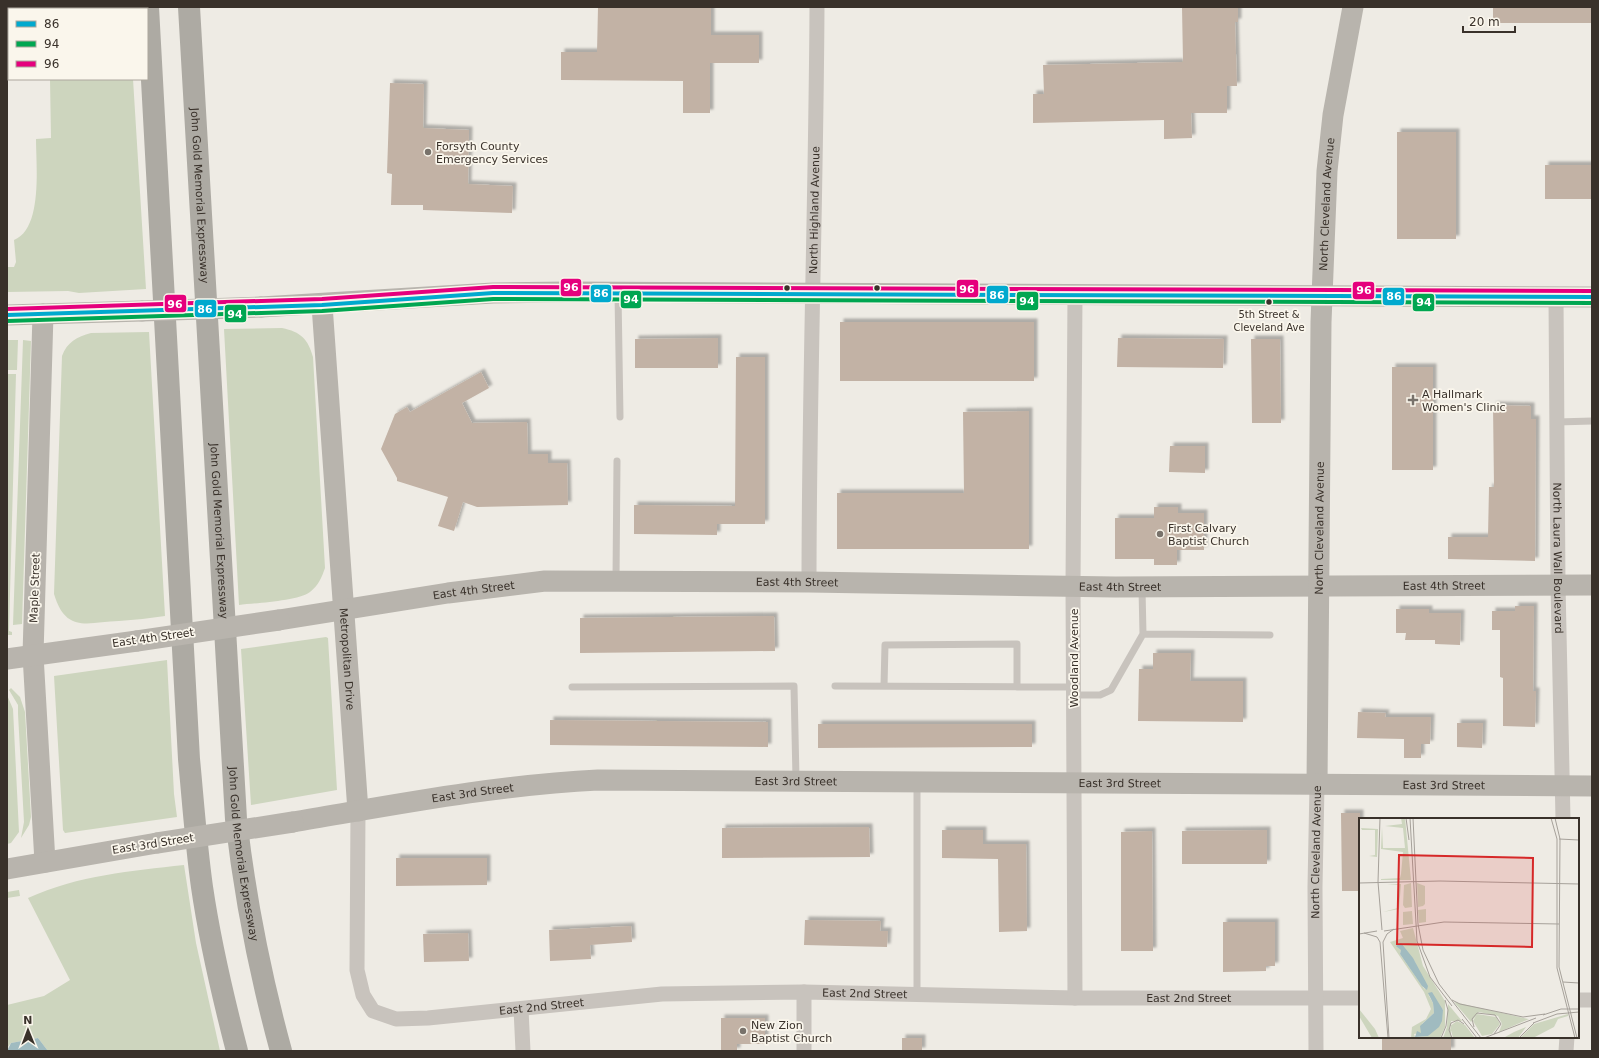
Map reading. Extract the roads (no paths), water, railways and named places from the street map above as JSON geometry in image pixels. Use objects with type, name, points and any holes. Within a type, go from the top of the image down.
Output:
[{"type":"highway","points":[[148,7],[189,751],[195,823],[202,887],[214,952],[238,1051]]},
{"type":"highway","name":"John Gold Memorial Expressway","points":[[190,7],[236,818],[243,881],[254,944],[281,1051]]},
{"type":"street","name":"North Highland Avenue","points":[[809,582],[809,429],[814,294],[816,7]]},
{"type":"street","name":"North Cleveland Avenue","points":[[1316,1051],[1315,998],[1322,296],[1327,171],[1332,122],[1353,7]]},
{"type":"street","points":[[7,315],[261,308],[493,293],[618,292],[1592,297]]},
{"type":"street","name":"Woodland Avenue","points":[[1075,295],[1073,586],[1075,998]]},
{"type":"street","name":"North Laura Wall Boulevard","points":[[1556,298],[1558,585],[1563,818]]},
{"type":"street","name":"Metropolitan Drive","points":[[322,305],[358,811],[357,970],[363,995],[373,1011]]},
{"type":"street","name":"Maple Street","points":[[43,314],[33,655],[45,862]]},
{"type":"street","name":"East 4th Street","points":[[7,659],[279,620],[507,584],[545,581],[809,582],[1142,587],[1592,585]]},
{"type":"street","name":"East 3rd Street","points":[[7,869],[358,811],[552,782],[598,780],[1592,786]]},
{"type":"street","points":[[804,992],[804,1051]]},
{"type":"street","name":"East 2nd Street","points":[[373,1011],[396,1019],[428,1018],[662,994],[804,992],[1075,998],[1359,998]]},
{"type":"street","points":[[1579,1000],[1592,1000]]},
{"type":"street","points":[[521,1009],[523,1051]]},
{"type":"street","points":[[1566,1051],[1567,1038]]},
{"type":"lane","points":[[618,292],[620,417]]},
{"type":"lane","points":[[1557,422],[1592,421]]},
{"type":"lane","points":[[616,581],[617,461]]},
{"type":"lane","points":[[835,686],[1017,687],[1074,691],[1100,695],[1111,690],[1143,634],[1142,587]]},
{"type":"lane","points":[[1143,634],[1270,635]]},
{"type":"lane","points":[[884,686],[885,645],[1017,644],[1017,687]]},
{"type":"lane","points":[[572,687],[794,686],[796,781]]},
{"type":"lane","points":[[917,782],[917,994]]},
{"type":"water","points":[[38,1038],[48,1051],[7,1051],[11,1043]]},
{"type":"place","name":"Forsyth County Emergency Services","points":[[428,152]]},
{"type":"place","name":"5th Street & Cleveland Ave","points":[[1269,302]]},
{"type":"place","name":"A Hallmark Women's Clinic","points":[[1413,400]]},
{"type":"place","name":"First Calvary Baptist Church","points":[[1160,534]]},
{"type":"place","name":"New Zion Baptist Church","points":[[743,1031]]}]
